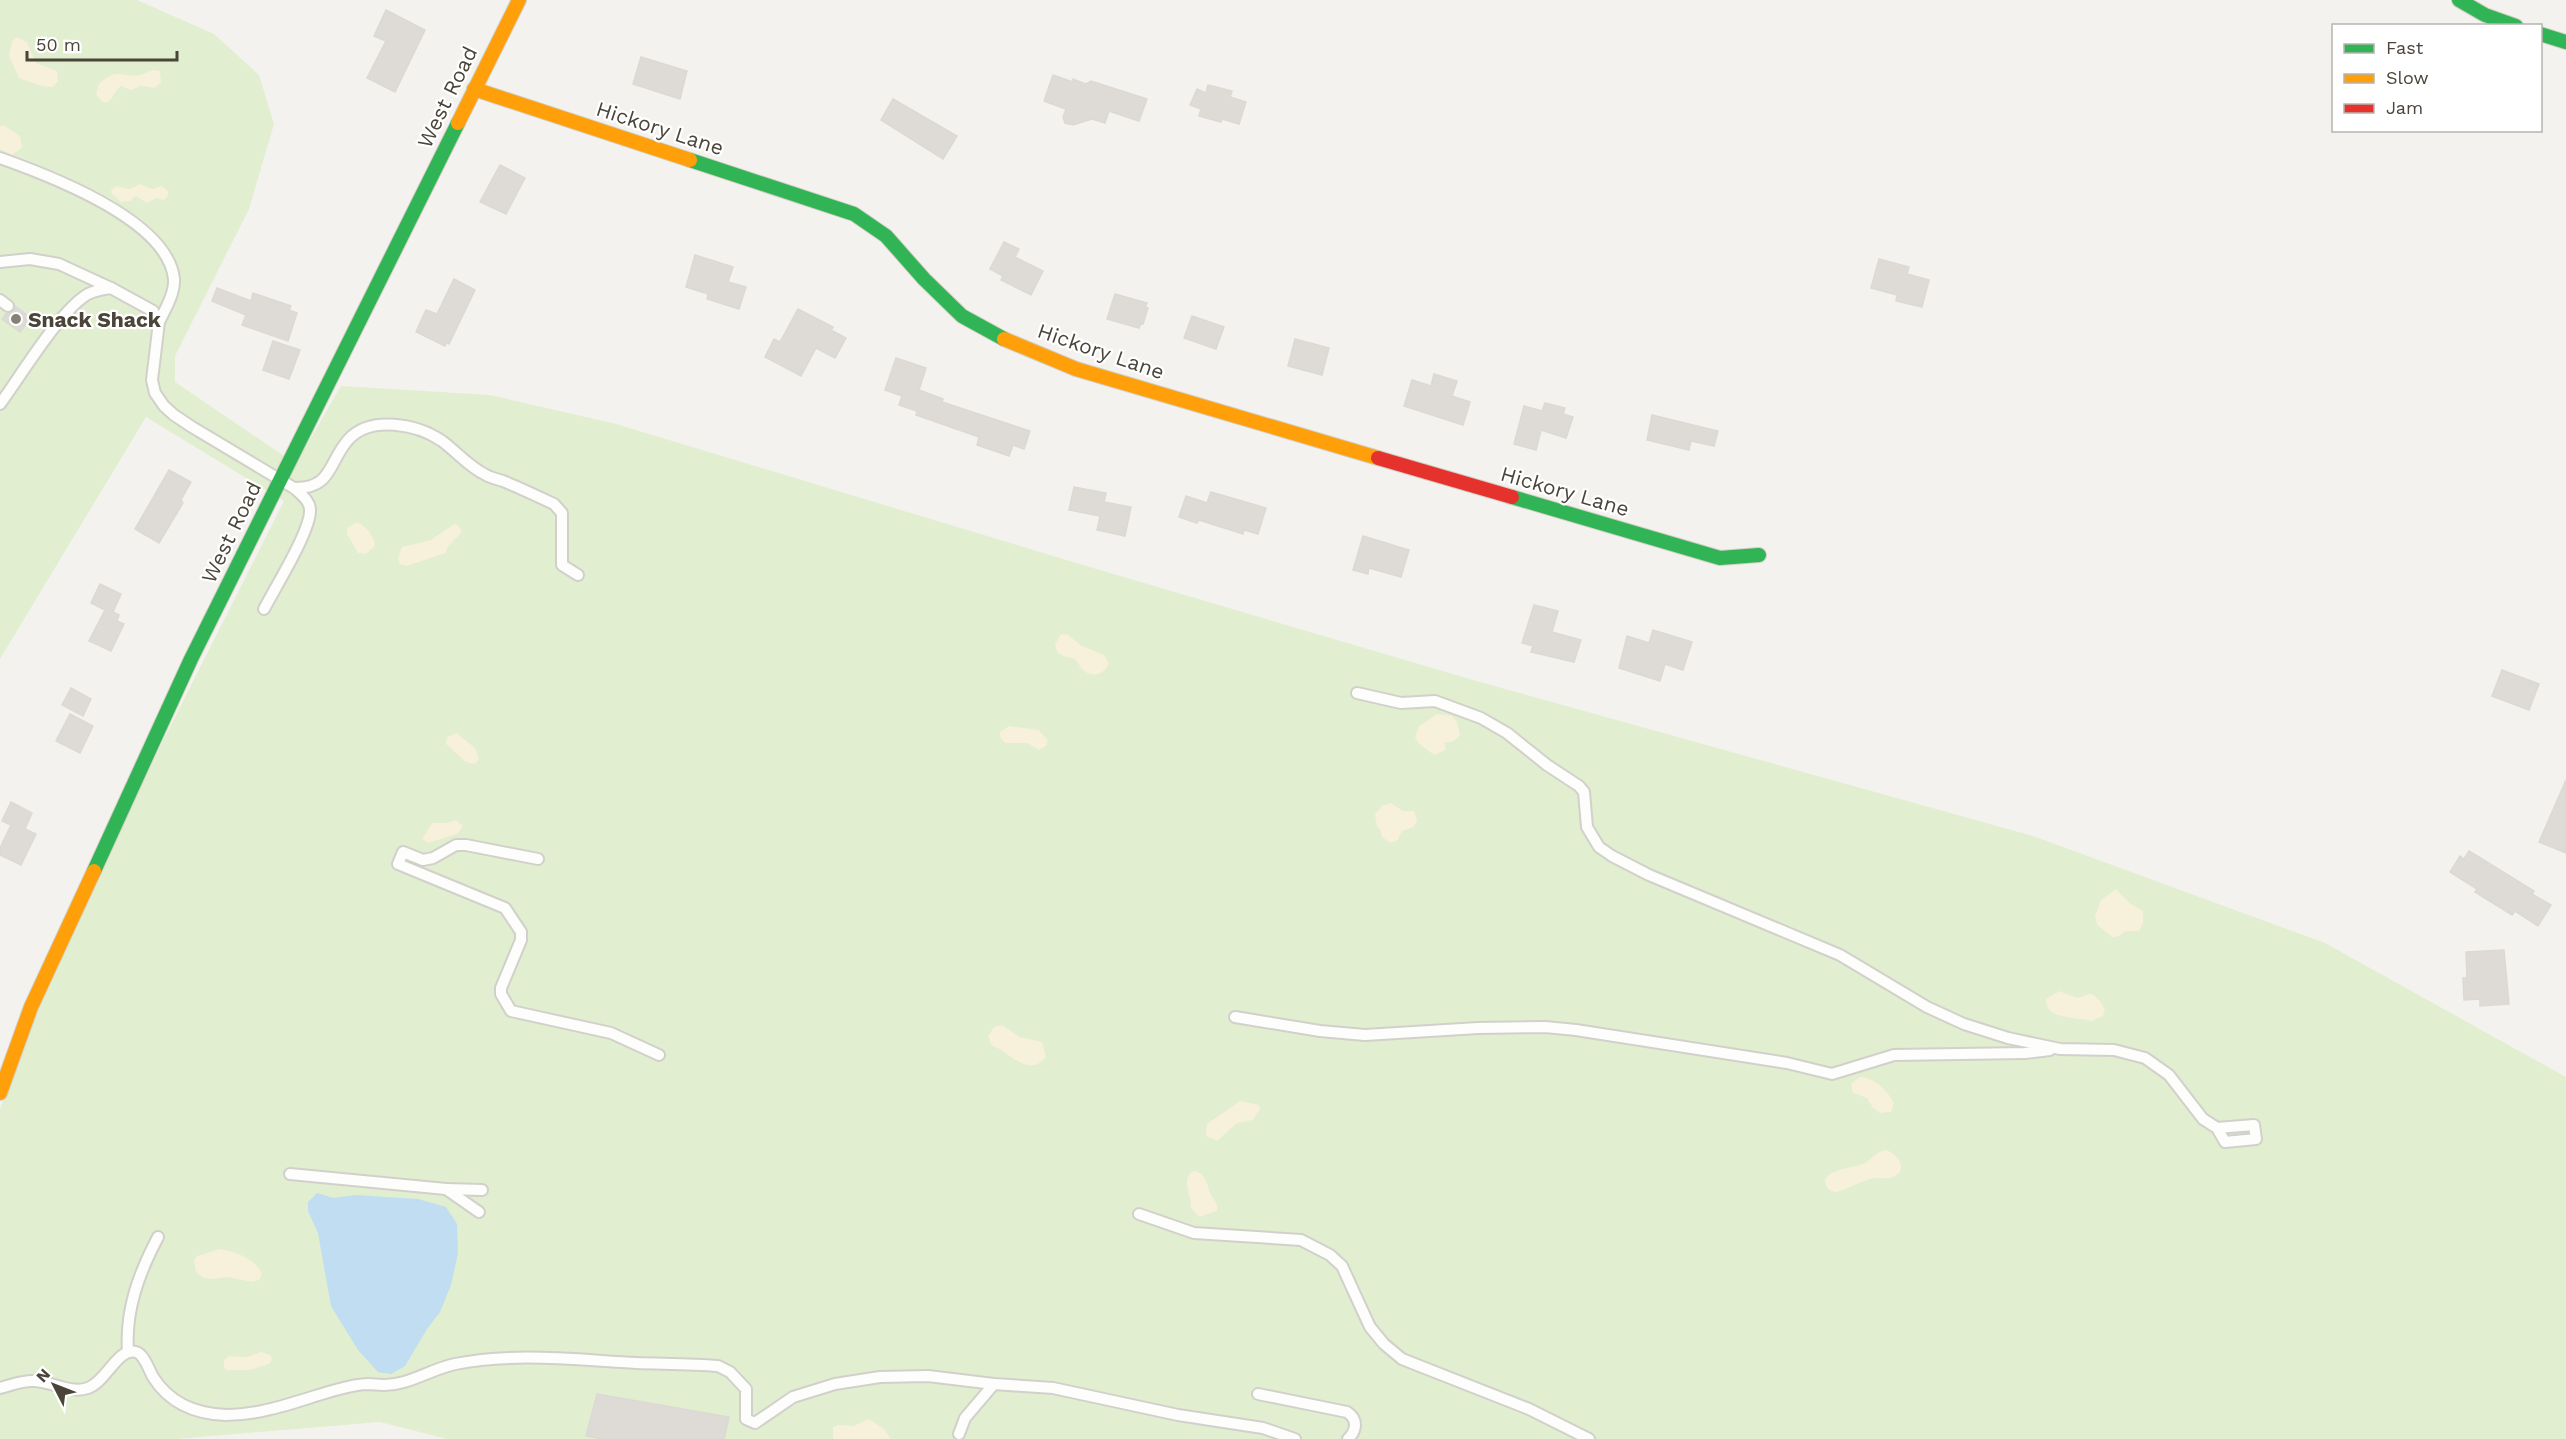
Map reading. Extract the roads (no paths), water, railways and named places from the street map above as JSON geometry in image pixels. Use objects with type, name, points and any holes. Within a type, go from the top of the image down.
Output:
[{"type":"street","name":"West Road","points":[[0,1093],[31,1007],[191,659],[519,0]]},
{"type":"street","points":[[2459,0],[2486,15],[2511,24]]},
{"type":"street","points":[[2542,34],[2566,42]]},
{"type":"street","name":"Hickory Lane","points":[[474,89],[854,214],[885,235],[924,279],[962,316],[1013,344],[1076,369],[1720,558],[1759,555]]},
{"type":"lane","points":[[0,158],[101,200],[127,217],[147,235],[169,262],[174,280],[159,322],[152,380],[156,393],[174,416],[294,488],[308,502],[310,509],[309,519],[264,609]]},
{"type":"lane","points":[[0,262],[30,259],[59,264],[153,311],[159,322]]},
{"type":"lane","points":[[0,404],[42,344],[78,302],[98,289],[111,288]]},
{"type":"lane","points":[[153,311],[165,310]]},
{"type":"lane","points":[[294,488],[311,487],[320,483],[342,447],[361,429],[374,425],[407,428],[441,440],[472,467],[487,476],[554,504],[562,513],[562,565],[578,575]]},
{"type":"lane","points":[[1357,693],[1401,703],[1435,701],[1481,718],[1508,733],[1547,765],[1579,786],[1584,792],[1587,827],[1599,847],[1612,856],[1649,875],[1840,955],[1927,1007],[1964,1024],[2008,1038],[2060,1049]]},
{"type":"lane","points":[[538,860],[456,845],[433,858],[423,860],[403,852],[398,864],[505,908],[521,932],[521,940],[501,988],[501,994],[511,1011],[611,1033],[659,1055]]},
{"type":"lane","points":[[1234,1017],[1320,1031],[1365,1035],[1478,1028],[1545,1027],[1787,1063],[1833,1074],[1894,1055],[2025,1053],[2060,1049],[2114,1050],[2145,1058],[2169,1075],[2203,1119],[2217,1128]]},
{"type":"lane","points":[[290,1174],[446,1189],[482,1190]]},
{"type":"lane","points":[[446,1189],[479,1212]]},
{"type":"lane","points":[[1139,1214],[1194,1233],[1301,1240],[1315,1246],[1342,1266],[1370,1327],[1384,1344],[1402,1359],[1529,1409],[1589,1439]]},
{"type":"lane","points":[[128,1352],[128,1323],[133,1294],[158,1237]]},
{"type":"lane","points":[[2,1389],[15,1382],[36,1380],[77,1391],[87,1389],[103,1379],[120,1357],[128,1352],[141,1354],[155,1380],[168,1396],[189,1410],[226,1415],[259,1412],[357,1385],[381,1387],[405,1382],[428,1371],[455,1364],[516,1358],[596,1359],[718,1366],[730,1372],[746,1389],[746,1419],[755,1423],[793,1397],[824,1387],[857,1380],[928,1376],[1053,1388],[1178,1414],[1263,1428],[1295,1439]]},
{"type":"lane","points":[[958,1434],[965,1418],[994,1384]]},
{"type":"lane","points":[[1258,1394],[1347,1412],[1355,1421],[1355,1429],[1348,1439]]},
{"type":"water","points":[[317,1193],[333,1198],[355,1195],[418,1199],[446,1207],[457,1224],[458,1253],[451,1285],[440,1312],[405,1366],[391,1374],[378,1372],[358,1350],[331,1306],[318,1233],[308,1211],[308,1202]]},
{"type":"place","name":"Snack Shack","points":[[16,319]]}]
